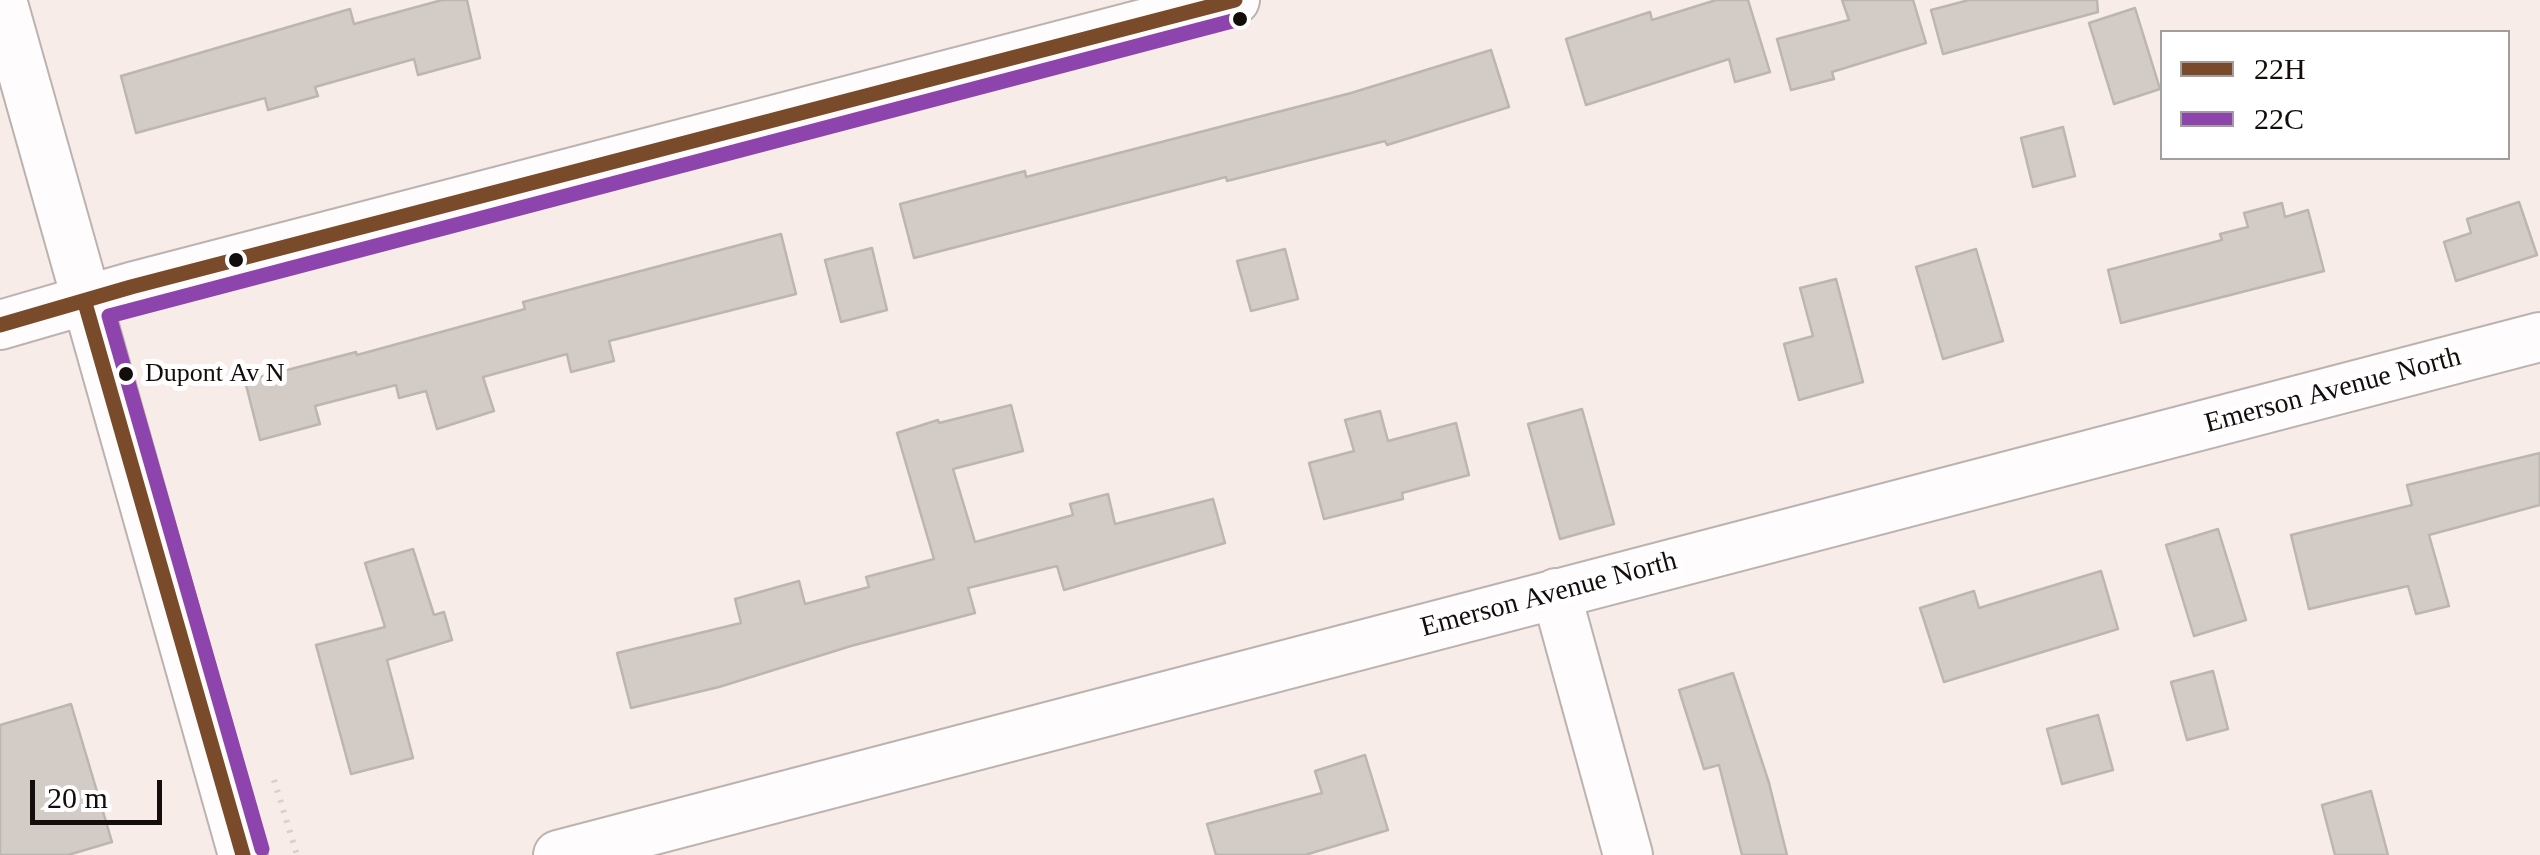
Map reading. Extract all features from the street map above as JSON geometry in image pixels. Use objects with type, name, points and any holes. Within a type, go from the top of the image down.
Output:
[{"type":"street","points":[[2,0],[243,855]]},
{"type":"street","points":[[0,325],[131,287],[1235,0]]},
{"type":"street","name":"Emerson Avenue North","points":[[558,855],[2540,337]]},
{"type":"street","points":[[1556,593],[1628,855]]},
{"type":"building","points":[[442,0],[467,0],[480,58],[418,75],[414,59],[315,87],[318,96],[268,110],[265,98],[136,133],[121,76],[350,9],[354,24]]},
{"type":"building","points":[[1716,0],[1748,0],[1770,72],[1735,82],[1729,59],[1586,105],[1566,39],[1650,12],[1652,20]]},
{"type":"building","points":[[1842,0],[1913,0],[1926,43],[1832,72],[1834,79],[1791,90],[1777,39],[1849,20]]},
{"type":"building","points":[[1969,0],[2097,0],[2098,12],[1943,54],[1931,10]]},
{"type":"building","points":[[2135,8],[2160,89],[2114,104],[2089,23]]},
{"type":"building","points":[[1491,50],[1509,107],[1387,145],[1385,141],[1227,181],[1226,177],[914,258],[900,204],[1025,171],[1026,177],[1351,93]]},
{"type":"building","points":[[2063,127],[2075,176],[2033,187],[2021,138]]},
{"type":"building","points":[[2519,202],[2537,255],[2456,281],[2444,242],[2471,233],[2467,219]]},
{"type":"building","points":[[2282,203],[2285,217],[2308,210],[2324,271],[2121,323],[2108,270],[2222,240],[2220,234],[2248,227],[2244,213]]},
{"type":"building","points":[[781,234],[796,294],[609,341],[614,361],[571,372],[567,354],[483,377],[494,411],[437,429],[426,391],[399,398],[396,385],[315,406],[320,424],[260,440],[245,381],[525,309],[523,302]]},
{"type":"building","points":[[872,248],[887,310],[841,322],[825,260]]},
{"type":"building","points":[[1285,249],[1298,299],[1251,311],[1237,261]]},
{"type":"building","points":[[1976,249],[2003,341],[1943,359],[1916,267]]},
{"type":"building","points":[[1836,279],[1863,382],[1799,400],[1784,344],[1813,336],[1800,288]]},
{"type":"building","points":[[1011,405],[1023,451],[953,469],[975,542],[1073,515],[1070,504],[1108,494],[1115,524],[1213,499],[1225,543],[1064,590],[1057,566],[968,588],[975,613],[719,687],[631,708],[617,653],[741,623],[735,599],[799,581],[805,604],[869,587],[866,577],[934,559],[897,433]]},
{"type":"building","points":[[1582,409],[1614,524],[1560,539],[1528,424]]},
{"type":"building","points":[[1380,411],[1388,441],[1456,423],[1469,475],[1402,493],[1403,499],[1324,519],[1309,463],[1354,451],[1345,420]]},
{"type":"building","points":[[2540,453],[2540,505],[2429,535],[2449,606],[2416,614],[2408,586],[2309,609],[2291,535],[2412,505],[2407,485]]},
{"type":"building","points":[[2218,529],[2246,620],[2194,636],[2166,545]]},
{"type":"building","points":[[413,549],[434,615],[444,612],[452,640],[387,660],[413,758],[351,774],[316,645],[385,627],[365,563]]},
{"type":"building","points":[[2101,571],[2118,629],[1944,682],[1920,608],[1974,591],[1979,608]]},
{"type":"building","points":[[2213,671],[2228,729],[2187,740],[2171,682]]},
{"type":"building","points":[[1733,673],[1769,783],[1787,855],[1742,855],[1719,765],[1704,769],[1679,690]]},
{"type":"building","points":[[71,704],[112,842],[68,855],[0,855],[0,725]]},
{"type":"building","points":[[2098,715],[2113,770],[2062,784],[2047,729]]},
{"type":"building","points":[[1365,755],[1388,830],[1305,855],[1216,855],[1207,824],[1322,793],[1315,771]]},
{"type":"building","points":[[2371,791],[2388,855],[2335,855],[2322,805]]},
{"type":"transit line","name":"22H","points":[[0,325],[131,287],[1235,0]]},
{"type":"transit line","name":"22C","points":[[262,849],[109,316],[1240,19]]},
{"type":"transit line","name":"22H","points":[[85,303],[243,855]]},
{"type":"place","name":"Dupont Av N","points":[[126,374]]}]
